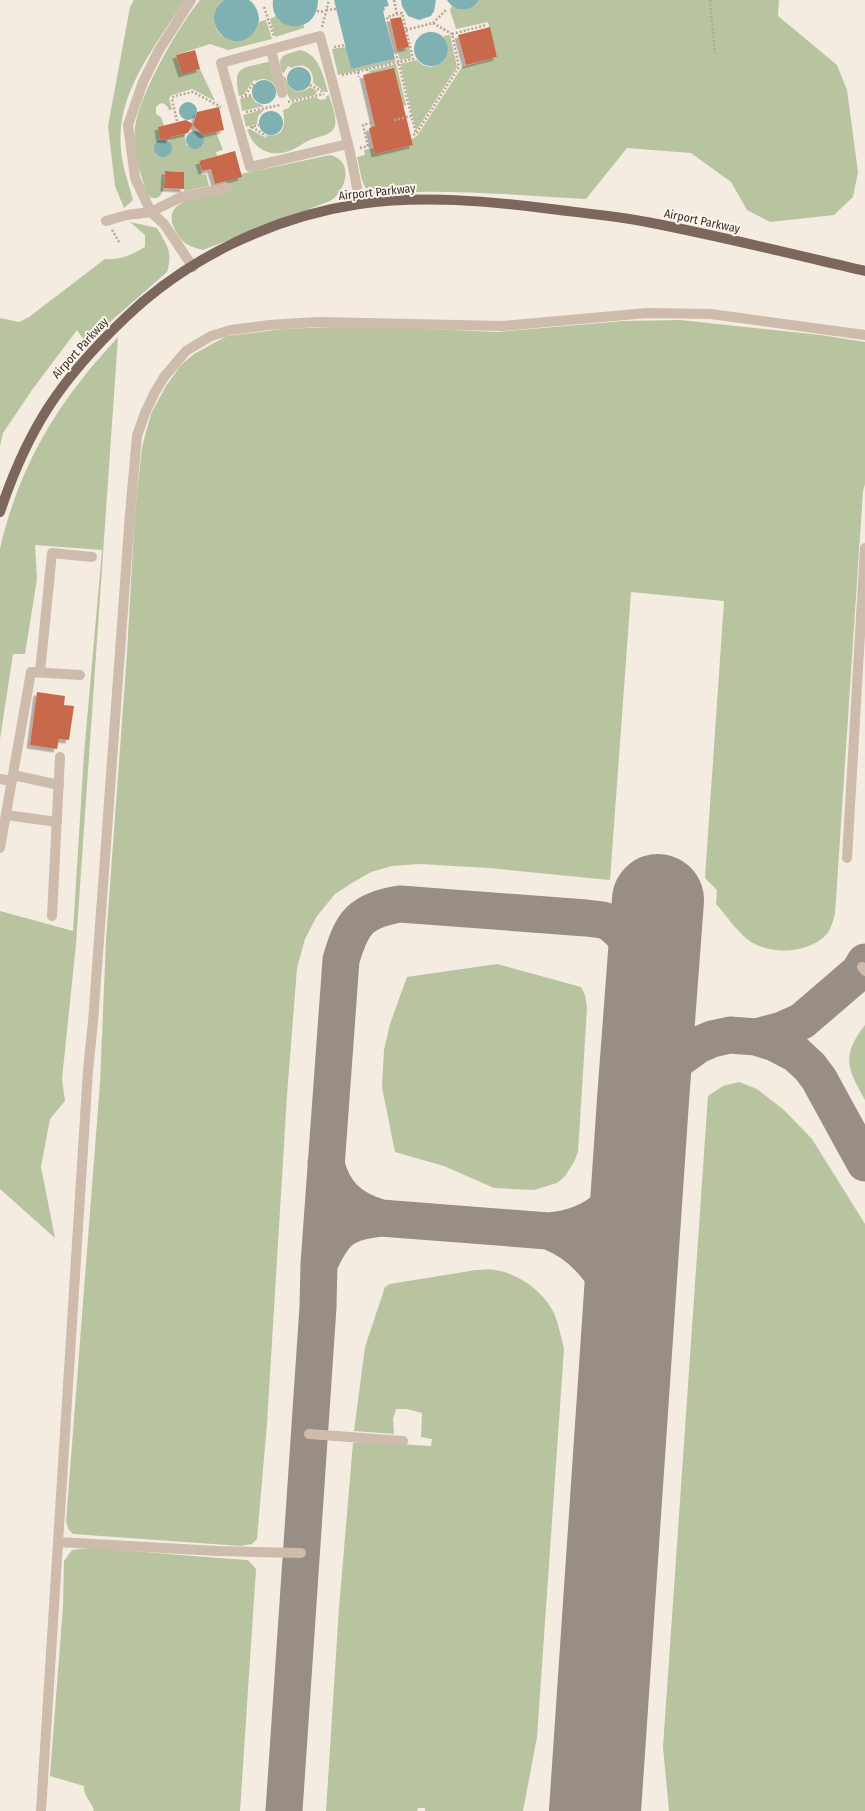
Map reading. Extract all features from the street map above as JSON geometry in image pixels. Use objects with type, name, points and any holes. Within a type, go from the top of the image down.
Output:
[{"type":"main road","name":"Airport Parkway","points":[[0,512],[10,482],[42,415],[59,390],[100,341],[135,308],[160,288],[193,266],[240,241],[290,221],[360,204],[438,199],[467,200],[606,215],[699,233],[865,271]]},
{"type":"lane","points":[[192,0],[159,50],[143,82],[128,125],[134,178],[151,212],[164,224],[193,266]]},
{"type":"lane","points":[[348,144],[250,166],[221,63],[320,36],[348,144],[360,204]]},
{"type":"lane","points":[[274,49],[282,93]]},
{"type":"lane","points":[[106,221],[127,215],[151,212],[181,197],[227,188]]},
{"type":"lane","points":[[41,1811],[88,1070],[94,1014],[130,514],[137,436],[145,413],[164,377],[186,352],[211,336],[231,330],[269,325],[318,322],[503,326],[647,313],[711,314],[865,335]]},
{"type":"lane","points":[[847,858],[865,548]]},
{"type":"lane","points":[[40,672],[52,553],[92,557]]},
{"type":"lane","points":[[0,848],[31,672],[80,675]]},
{"type":"lane","points":[[52,916],[60,757]]},
{"type":"lane","points":[[0,779],[12,778],[59,785]]},
{"type":"lane","points":[[6,815],[57,822]]},
{"type":"lane","points":[[309,1434],[403,1441]]},
{"type":"lane","points":[[58,1542],[301,1554]]},
{"type":"path","points":[[320,36],[328,0]]},
{"type":"path","points":[[394,0],[397,15]]},
{"type":"path","points":[[710,0],[715,53]]},
{"type":"path","points":[[264,7],[274,49]]},
{"type":"path","points":[[317,11],[336,9]]},
{"type":"path","points":[[406,30],[433,23],[446,10]]},
{"type":"path","points":[[331,78],[367,69],[398,62],[413,59],[402,14],[387,17],[398,62],[411,116],[416,134]]},
{"type":"path","points":[[433,23],[452,34],[486,25]]},
{"type":"path","points":[[411,135],[416,134],[459,67],[452,34]]},
{"type":"path","points":[[367,69],[368,74]]},
{"type":"path","points":[[358,72],[359,76]]},
{"type":"path","points":[[245,96],[254,82]]},
{"type":"path","points":[[310,85],[326,94]]},
{"type":"path","points":[[177,121],[172,99],[174,96],[193,92],[236,115]]},
{"type":"path","points":[[394,120],[411,116]]},
{"type":"path","points":[[368,146],[363,125],[374,122]]},
{"type":"path","points":[[252,127],[266,136]]},
{"type":"green space","points":[[134,0],[185,0],[140,70],[131,89],[125,108],[121,128],[121,149],[124,168],[133,200],[124,208],[115,186],[108,126],[130,7]]},
{"type":"green space","points":[[200,0],[224,0],[215,15],[216,28],[222,36],[251,35],[259,22],[266,20],[272,39],[228,50],[210,44],[176,55],[182,73],[200,69],[215,101],[192,89],[172,95],[169,98],[172,110],[169,110],[163,103],[156,107],[156,114],[161,117],[164,126],[158,127],[161,139],[158,140],[171,144],[169,141],[170,137],[184,134],[187,146],[203,145],[203,135],[216,132],[223,150],[216,152],[217,156],[199,161],[202,175],[206,174],[209,186],[184,191],[184,172],[165,171],[164,188],[160,196],[153,198],[149,196],[146,191],[136,154],[135,127],[138,113],[161,61],[181,26]]},
{"type":"green space","points":[[479,0],[779,0],[778,16],[837,65],[847,90],[858,172],[853,197],[834,215],[770,222],[747,210],[731,182],[691,153],[627,148],[586,199],[451,192],[397,192],[370,194],[360,173],[357,157],[365,155],[364,150],[374,148],[375,154],[413,145],[412,139],[417,136],[462,67],[497,57],[488,22],[456,29],[450,10],[452,6],[463,10],[470,8]]},
{"type":"green space","points":[[276,16],[292,26],[304,25],[304,28],[275,37],[270,19]]},
{"type":"green space","points":[[450,35],[457,67],[416,131],[400,64],[417,60],[423,65],[430,67],[436,66],[446,57],[448,51],[447,44],[443,36]]},
{"type":"green space","points":[[346,47],[351,69],[395,59],[395,62],[338,75],[332,49]]},
{"type":"green space","points":[[409,47],[411,58],[400,60],[397,50]]},
{"type":"green space","points":[[300,50],[312,56],[316,61],[322,72],[328,92],[325,92],[313,83],[312,74],[308,68],[304,66],[296,66],[292,68],[288,66],[284,73],[282,72],[280,66],[281,58],[286,54]]},
{"type":"green space","points":[[269,62],[275,85],[266,79],[254,80],[243,95],[239,96],[237,79],[241,70]]},
{"type":"green space","points":[[396,64],[406,105],[403,106],[394,68],[370,74],[369,71]]},
{"type":"green space","points":[[283,76],[286,78],[289,86],[295,91],[303,91],[310,87],[317,91],[315,95],[291,100],[288,96]]},
{"type":"green space","points":[[329,95],[335,114],[335,125],[334,129],[328,134],[308,141],[294,149],[279,153],[272,153],[259,148],[250,137],[247,129],[250,129],[266,138],[268,135],[278,134],[281,132],[284,124],[283,110],[289,108],[292,103],[316,97],[320,100],[326,99],[326,96]]},
{"type":"green space","points":[[251,96],[255,102],[264,106],[242,111],[240,99]]},
{"type":"green space","points":[[265,109],[258,116],[257,124],[246,127],[243,115]]},
{"type":"green space","points":[[330,155],[338,158],[343,163],[345,176],[341,190],[330,201],[203,250],[193,247],[182,240],[174,228],[172,218],[174,210],[181,203],[200,196],[231,190],[231,185],[225,181],[241,174]]},
{"type":"green space","points":[[130,222],[157,228],[168,249],[169,265],[167,272],[86,343],[77,330],[32,390],[3,433],[0,446],[0,318],[19,322],[29,317],[105,259],[116,259],[126,256],[145,247],[145,235]]},
{"type":"green space","points":[[680,320],[821,335],[865,342],[865,484],[863,491],[835,914],[830,930],[819,941],[810,946],[788,950],[766,948],[747,939],[716,904],[717,890],[705,878],[724,601],[631,592],[610,880],[489,868],[420,864],[392,866],[371,872],[335,894],[317,916],[305,939],[297,968],[287,1095],[267,1424],[257,1539],[252,1544],[241,1546],[73,1534],[69,1530],[66,1522],[100,1083],[106,940],[127,653],[135,512],[142,447],[151,414],[166,386],[181,365],[194,354],[227,336],[283,329],[358,326],[497,332],[624,321]]},
{"type":"green space","points":[[118,337],[76,944],[62,1079],[65,1101],[50,1119],[41,1167],[55,1238],[0,1189],[0,911],[73,931],[84,754],[102,550],[35,545],[37,579],[25,654],[13,654],[0,739],[0,549],[13,503],[31,459],[42,438],[68,398],[91,368]]},
{"type":"green space","points":[[497,964],[581,987],[585,995],[587,1008],[578,1152],[574,1162],[565,1176],[557,1183],[534,1190],[494,1188],[444,1166],[395,1152],[382,1087],[384,1050],[390,1024],[407,977]]},
{"type":"green space","points":[[865,1025],[865,1100],[854,1079],[849,1062],[852,1045]]},
{"type":"green space","points":[[739,1082],[757,1089],[784,1110],[812,1139],[865,1224],[865,1811],[669,1811],[663,1747],[708,1096],[723,1086]]},
{"type":"green space","points":[[476,1270],[493,1270],[513,1275],[537,1291],[550,1305],[554,1313],[559,1326],[564,1349],[537,1737],[523,1811],[425,1811],[425,1808],[418,1808],[417,1811],[326,1811],[339,1608],[353,1443],[360,1442],[431,1446],[432,1439],[421,1437],[422,1413],[407,1409],[396,1409],[393,1419],[394,1434],[354,1431],[365,1347],[385,1287],[390,1284]]},
{"type":"green space","points":[[89,1548],[248,1560],[256,1569],[240,1811],[94,1811],[86,1796],[84,1786],[50,1776],[63,1606],[64,1561],[72,1550]]},
{"type":"water","points":[[224,0],[249,0],[256,8],[259,18],[258,24],[254,32],[246,39],[237,41],[228,39],[221,34],[216,27],[214,18],[216,9]]},
{"type":"water","points":[[273,0],[318,0],[316,12],[310,20],[303,25],[294,26],[285,24],[278,19],[274,11]]},
{"type":"water","points":[[334,0],[387,0],[389,6],[384,7],[385,10],[383,11],[395,59],[351,69]]},
{"type":"water","points":[[401,0],[436,0],[434,11],[431,16],[419,20],[408,16],[402,6]]},
{"type":"water","points":[[447,0],[479,0],[472,7],[463,10],[454,7]]},
{"type":"water","points":[[434,32],[441,34],[446,39],[448,49],[446,59],[441,64],[428,66],[421,64],[416,59],[414,46],[416,39],[421,34]]},
{"type":"water","points":[[299,67],[308,70],[311,79],[308,88],[299,91],[290,88],[287,79],[290,70]]},
{"type":"water","points":[[264,80],[273,83],[276,92],[273,101],[264,104],[255,101],[252,92],[255,83]]},
{"type":"water","points":[[184,102],[192,102],[197,107],[195,118],[192,120],[184,120],[179,115],[179,107]]},
{"type":"water","points":[[271,111],[280,114],[283,123],[280,132],[271,135],[262,132],[259,123],[262,114]]},
{"type":"water","points":[[191,131],[199,131],[204,136],[202,147],[199,149],[191,149],[186,144],[186,136]]},
{"type":"water","points":[[159,139],[167,139],[172,144],[170,155],[167,157],[159,157],[154,152],[154,144]]},
{"type":"building","points":[[401,17],[409,47],[397,50],[390,19]]},
{"type":"building","points":[[490,27],[497,57],[466,65],[458,35]]},
{"type":"building","points":[[195,50],[200,69],[182,74],[176,55]]},
{"type":"building","points":[[394,68],[413,145],[375,154],[369,128],[375,126],[363,75]]},
{"type":"building","points":[[219,107],[224,130],[203,135],[193,125],[197,112]]},
{"type":"building","points":[[186,120],[193,124],[188,133],[170,137],[169,140],[160,139],[158,127]]},
{"type":"building","points":[[235,151],[242,177],[215,184],[211,169],[202,171],[199,161]]},
{"type":"building","points":[[165,171],[184,172],[184,189],[164,188]]},
{"type":"building","points":[[37,692],[65,696],[64,705],[74,706],[69,740],[59,739],[57,749],[30,745]]},
{"type":"taxiway","points":[[284,1811],[318,1307],[319,1264],[341,960],[349,936],[354,927],[367,915],[375,910],[400,904],[599,919],[610,923],[624,936],[652,985]]},
{"type":"taxiway","points":[[756,1037],[782,1030],[802,1021],[859,972],[865,962]]},
{"type":"taxiway","points":[[643,1100],[669,1066],[698,1045],[712,1039],[730,1035],[756,1037],[775,1043],[796,1054],[810,1067],[819,1079],[865,1163]]},
{"type":"taxiway","points":[[626,1342],[618,1307],[603,1275],[580,1249],[565,1239],[548,1231],[566,1228],[582,1223],[596,1216],[608,1207],[618,1196],[626,1182],[639,1150]]},
{"type":"taxiway","points":[[319,1264],[330,1243],[342,1230],[349,1225],[358,1222],[381,1218],[361,1210],[345,1199],[333,1183],[326,1163]]},
{"type":"taxiway","points":[[381,1218],[548,1231]]},
{"type":"runway","points":[[595,1811],[658,900]]}]
